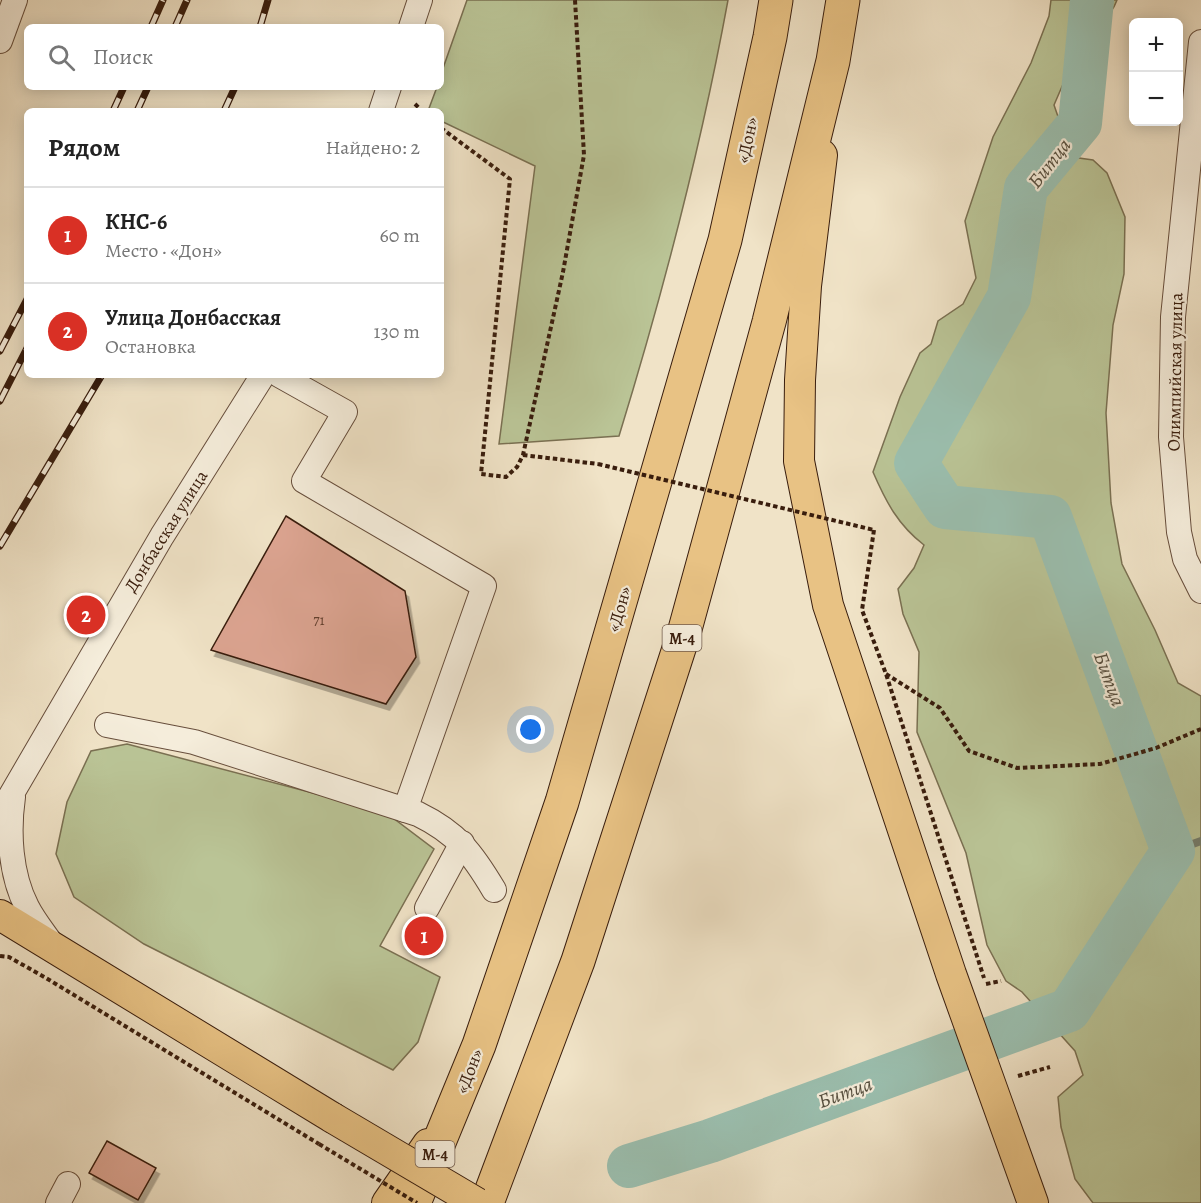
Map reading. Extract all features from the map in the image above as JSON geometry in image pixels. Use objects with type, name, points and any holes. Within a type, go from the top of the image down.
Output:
[{"type":"highway","name":"«Дон»","points":[[416,1203],[479,1045],[562,802],[725,240],[770,37],[776,0]]},
{"type":"highway","name":"М-4","points":[[488,1203],[578,961],[684,633],[769,322],[833,60],[843,0]]},
{"type":"main road","points":[[833,60],[806,286],[800,380],[799,461],[828,605],[951,974],[1032,1203]]},
{"type":"main road","points":[[0,915],[477,1203]]},
{"type":"main road","points":[[0,938],[54,948]]},
{"type":"main road","points":[[387,1203],[456,1105]]},
{"type":"street","points":[[0,41],[15,0]]},
{"type":"street","points":[[412,24],[420,0]]},
{"type":"street","name":"Олимпийская улица","points":[[1200,55],[1195,145],[1173,317],[1171,437],[1179,532],[1185,559],[1201,591]]},
{"type":"street","points":[[382,108],[388,90]]},
{"type":"street","name":"Донбасская улица","points":[[0,814],[162,536],[261,378]]},
{"type":"street","points":[[284,378],[345,412],[304,481],[484,586],[405,810]]},
{"type":"street","points":[[107,724],[194,742],[405,810],[443,826],[462,843],[494,890]]},
{"type":"street","points":[[13,793],[9,825],[13,861],[26,906],[54,948]]},
{"type":"street","points":[[427,908],[462,843]]},
{"type":"path","points":[[444,130],[510,179],[481,474],[506,477],[517,467],[523,455],[563,272],[584,155],[575,0]]},
{"type":"path","points":[[415,104],[419,108]]},
{"type":"path","points":[[523,455],[598,464],[874,530],[862,610],[886,674],[986,984],[1001,981]]},
{"type":"path","points":[[886,674],[940,708],[969,751],[1017,768],[1100,764],[1156,748],[1201,729]]},
{"type":"path","points":[[0,956],[9,957],[46,978],[416,1203]]},
{"type":"path","points":[[1018,1076],[1050,1067]]},
{"type":"green space","points":[[467,0],[728,0],[706,110],[680,220],[619,436],[499,444],[535,166],[444,122],[444,108],[429,108],[436,90],[444,90],[444,65]]},
{"type":"green space","points":[[1051,0],[1117,0],[1079,53],[1054,105],[1072,157],[1093,160],[1107,173],[1125,217],[1124,274],[1113,325],[1106,413],[1111,503],[1122,564],[1178,683],[1201,696],[1201,1203],[1093,1203],[1075,1179],[1061,1127],[1058,1097],[1083,1075],[1075,1051],[1022,992],[1006,981],[987,945],[966,853],[917,732],[919,652],[903,614],[898,589],[914,568],[924,545],[907,529],[894,512],[873,472],[900,397],[920,353],[931,344],[938,321],[963,304],[976,278],[965,221],[993,137],[1031,63],[1049,16]]},
{"type":"green space","points":[[127,744],[385,812],[434,849],[380,946],[440,977],[418,1042],[393,1070],[144,944],[74,897],[56,854],[67,802],[91,751]]},
{"type":"building","points":[[286,516],[405,591],[416,657],[386,704],[211,650]]},
{"type":"building","points":[[424,922],[435,926],[439,937],[435,948],[424,952],[413,948],[409,937],[413,926]]},
{"type":"building","points":[[107,1141],[156,1168],[138,1200],[89,1173]]},
{"type":"waterway","name":"Битца","points":[[629,1166],[710,1141],[1069,1010],[1173,851],[1050,517],[945,507],[916,463],[1009,297],[1026,188],[1080,123],[1092,0]]},
{"type":"waterway","points":[[1173,851],[1201,841]]},
{"type":"railway","points":[[152,24],[163,0]]},
{"type":"railway","points":[[176,24],[187,0]]},
{"type":"railway","points":[[261,24],[268,0]]},
{"type":"railway","points":[[114,108],[123,90]]},
{"type":"railway","points":[[138,108],[147,90]]},
{"type":"railway","points":[[225,108],[234,90]]},
{"type":"railway","points":[[0,351],[24,305]]},
{"type":"railway","points":[[0,401],[24,354]]},
{"type":"railway","points":[[0,546],[100,378]]},
{"type":"place","name":"Улица Донбасская","points":[[86,615]]},
{"type":"place","name":"КНС-6","points":[[424,936]]}]
